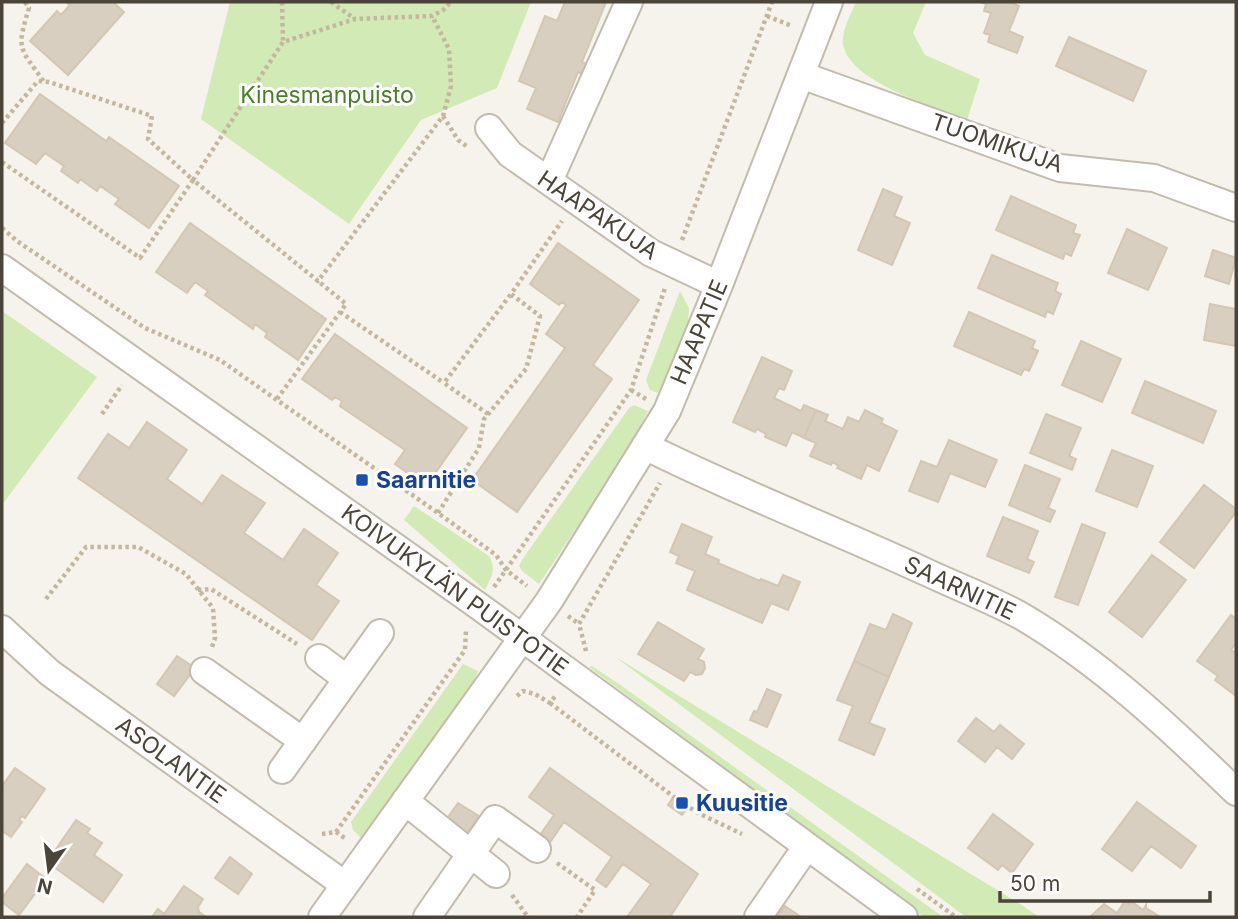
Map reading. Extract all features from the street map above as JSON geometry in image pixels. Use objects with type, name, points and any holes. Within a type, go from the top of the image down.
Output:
[{"type":"street","points":[[549,181],[629,2]]},
{"type":"street","name":"HAAPATIE","points":[[523,639],[667,411],[829,2]]},
{"type":"street","name":"TUOMIKUJA","points":[[801,75],[1060,168],[1154,178],[1236,208]]},
{"type":"street","name":"HAAPAKUJA","points":[[489,128],[510,154],[651,253],[719,285]]},
{"type":"street","name":"KOIVUKYLÄN PUISTOTIE","points":[[2,268],[481,607],[904,917]]},
{"type":"street","name":"SAARNITIE","points":[[645,446],[1021,616],[1088,659],[1236,792]]},
{"type":"street","name":"ASOLANTIE","points":[[2,629],[50,673],[345,885]]},
{"type":"street","points":[[282,770],[380,633]]},
{"type":"street","points":[[322,917],[523,639]]},
{"type":"street","points":[[319,658],[347,679]]},
{"type":"street","points":[[204,671],[303,741]]},
{"type":"street","points":[[405,801],[496,874]]},
{"type":"street","points":[[427,917],[495,819],[537,849]]},
{"type":"street","points":[[758,917],[807,846]]},
{"type":"path","points":[[26,2],[29,8],[20,37],[21,49],[44,82]]},
{"type":"path","points":[[2,162],[140,258],[283,42],[282,2]]},
{"type":"path","points":[[331,2],[355,19]]},
{"type":"path","points":[[283,42],[355,19],[432,16],[451,2]]},
{"type":"path","points":[[336,832],[465,650],[466,628],[631,390],[673,264],[772,2]]},
{"type":"path","points":[[318,281],[443,116],[451,86],[449,49],[432,16]]},
{"type":"path","points":[[2,123],[38,81],[152,116],[148,139],[193,180],[346,304],[277,400]]},
{"type":"path","points":[[444,383],[565,216]]},
{"type":"path","points":[[2,228],[28,249],[145,328],[220,360],[496,555],[506,570],[579,624],[587,655],[572,674]]},
{"type":"path","points":[[438,513],[479,448],[484,419],[526,369],[540,316],[511,294]]},
{"type":"path","points":[[340,312],[488,414]]},
{"type":"path","points":[[102,414],[136,364]]},
{"type":"path","points":[[579,624],[675,461]]},
{"type":"path","points":[[46,599],[86,547],[138,547],[186,574],[213,608],[215,638],[204,671]]},
{"type":"path","points":[[198,590],[211,589],[319,658]]},
{"type":"path","points":[[550,703],[682,803],[747,837]]},
{"type":"path","points":[[537,849],[595,890],[577,917]]},
{"type":"green space","name":"Kinesmanpuisto","points":[[230,2],[531,2],[497,88],[421,120],[349,224],[201,119]]},
{"type":"green space","points":[[856,2],[926,2],[913,33],[925,55],[980,79],[967,120],[879,83],[851,61],[844,48],[843,37]]},
{"type":"green space","points":[[680,291],[689,308],[688,324],[658,393],[650,390],[646,380]]},
{"type":"green space","points":[[2,311],[97,377],[2,505]]},
{"type":"green space","points":[[634,405],[648,411],[624,457],[539,584],[522,571],[519,566],[522,560],[629,408]]},
{"type":"green space","points":[[414,506],[489,556],[493,569],[485,590],[404,520]]},
{"type":"green space","points":[[614,656],[1020,904],[1039,917],[966,917]]},
{"type":"green space","points":[[463,664],[478,671],[474,681],[361,838],[353,830],[351,822]]},
{"type":"green space","points":[[592,666],[943,917],[924,917],[589,667]]},
{"type":"building","points":[[66,2],[113,2],[124,12],[68,75],[30,41],[57,11],[61,15],[70,5]]},
{"type":"building","points":[[565,2],[606,2],[582,62],[590,65],[586,76],[578,72],[558,122],[527,109],[536,88],[519,81],[545,16],[557,21]]},
{"type":"building","points":[[980,2],[1009,2],[1019,6],[1009,31],[1023,37],[1017,53],[988,42],[990,35],[984,33],[991,13],[984,11],[986,4]]},
{"type":"building","points":[[1069,37],[1146,71],[1133,101],[1056,66]]},
{"type":"building","points":[[40,94],[106,141],[109,137],[179,186],[149,228],[115,204],[119,199],[100,186],[97,191],[80,179],[78,183],[61,171],[64,166],[45,153],[36,164],[5,143]]},
{"type":"building","points":[[883,189],[902,197],[894,216],[910,223],[892,265],[858,250]]},
{"type":"building","points":[[1011,196],[1076,225],[1073,233],[1080,235],[1071,256],[1065,253],[1063,259],[996,230]]},
{"type":"building","points":[[190,223],[326,319],[298,360],[265,337],[267,333],[255,324],[253,329],[205,295],[208,291],[195,282],[187,293],[156,272]]},
{"type":"building","points":[[1127,229],[1167,248],[1148,290],[1108,273]]},
{"type":"building","points":[[558,243],[639,300],[593,365],[612,379],[517,512],[472,480],[565,348],[546,334],[566,305],[562,302],[559,305],[530,284]]},
{"type":"building","points":[[1213,250],[1236,258],[1229,284],[1205,276]]},
{"type":"building","points":[[992,255],[1058,283],[1055,291],[1061,294],[1053,314],[1047,311],[1045,317],[978,288]]},
{"type":"building","points":[[1210,304],[1236,309],[1236,346],[1204,340]]},
{"type":"building","points":[[969,312],[1035,341],[1032,348],[1038,351],[1029,371],[1024,369],[1021,375],[954,346]]},
{"type":"building","points":[[335,334],[467,428],[426,486],[395,464],[405,450],[340,406],[342,401],[335,397],[332,400],[302,379]]},
{"type":"building","points":[[1081,341],[1121,359],[1102,402],[1062,385]]},
{"type":"building","points":[[762,357],[792,371],[784,390],[779,388],[774,398],[801,411],[804,405],[816,410],[804,438],[792,432],[786,446],[765,437],[766,434],[757,429],[755,432],[733,422]]},
{"type":"building","points":[[1145,381],[1216,411],[1203,443],[1132,413]]},
{"type":"building","points":[[816,410],[828,415],[825,421],[843,429],[848,417],[859,422],[865,410],[883,419],[881,423],[897,431],[879,471],[867,465],[861,479],[837,468],[839,466],[832,462],[831,465],[810,456],[816,443],[804,438]]},
{"type":"building","points":[[1046,414],[1081,428],[1069,456],[1076,459],[1072,470],[1030,453]]},
{"type":"building","points":[[147,422],[187,450],[167,479],[202,504],[222,475],[265,503],[244,533],[283,560],[304,529],[338,553],[316,585],[339,601],[312,640],[78,478],[108,434],[129,448]]},
{"type":"building","points":[[949,440],[997,460],[985,487],[950,473],[938,502],[909,491],[921,461],[937,467]]},
{"type":"building","points":[[1112,450],[1153,466],[1137,507],[1096,491]]},
{"type":"building","points":[[1025,465],[1060,479],[1048,508],[1055,511],[1050,522],[1009,505]]},
{"type":"building","points":[[1204,485],[1236,509],[1236,512],[1194,568],[1160,542]]},
{"type":"building","points":[[1003,517],[1038,531],[1027,559],[1034,562],[1029,573],[987,556]]},
{"type":"building","points":[[682,524],[712,537],[705,554],[719,560],[718,563],[778,586],[783,575],[800,582],[788,610],[771,603],[762,623],[687,590],[695,571],[676,563],[679,556],[670,552]]},
{"type":"building","points":[[1082,524],[1105,533],[1078,605],[1055,597]]},
{"type":"building","points":[[1152,555],[1186,580],[1142,637],[1109,612]]},
{"type":"building","points":[[893,614],[912,623],[889,677],[854,661],[870,624],[886,630]]},
{"type":"building","points":[[1231,615],[1236,619],[1236,643],[1231,650],[1236,653],[1236,696],[1215,680],[1218,676],[1197,661]]},
{"type":"building","points":[[658,622],[704,649],[698,659],[704,662],[702,674],[690,672],[684,681],[638,654]]},
{"type":"building","points":[[177,656],[195,668],[174,696],[157,684]]},
{"type":"building","points":[[854,661],[889,677],[869,723],[885,729],[874,755],[839,740],[853,706],[837,700]]},
{"type":"building","points":[[767,689],[781,695],[767,727],[750,720],[754,711],[757,712]]},
{"type":"building","points":[[976,718],[994,732],[1000,725],[1024,744],[1012,759],[997,747],[985,762],[958,741]]},
{"type":"building","points":[[15,768],[45,789],[25,818],[22,816],[19,820],[22,822],[11,837],[2,831],[2,786]]},
{"type":"building","points":[[550,768],[698,874],[670,917],[627,917],[651,884],[623,864],[606,887],[596,880],[612,857],[564,822],[548,845],[538,838],[554,815],[529,797]]},
{"type":"building","points":[[672,799],[686,810],[682,815],[668,805]]},
{"type":"building","points":[[1137,802],[1196,846],[1181,868],[1151,846],[1132,871],[1102,849]]},
{"type":"building","points":[[458,803],[479,816],[467,834],[446,820]]},
{"type":"building","points":[[993,814],[1033,844],[1012,873],[1002,865],[998,870],[968,848]]},
{"type":"building","points":[[76,820],[90,829],[87,833],[102,843],[94,855],[122,875],[103,902],[47,862]]},
{"type":"building","points":[[230,857],[252,874],[238,894],[215,878]]},
{"type":"building","points":[[27,864],[46,879],[19,915],[2,902],[2,898]]},
{"type":"building","points":[[184,886],[203,899],[198,907],[199,912],[206,917],[152,917],[158,909],[164,914]]},
{"type":"building","points":[[1125,901],[1129,904],[1131,901],[1143,910],[1146,905],[1146,908],[1160,917],[1090,917],[1104,904],[1117,913]]},
{"type":"building","points":[[785,906],[801,917],[777,917]]},
{"type":"place","name":"Saarnitie","points":[[362,480]]},
{"type":"place","name":"Kuusitie","points":[[682,803]]}]
